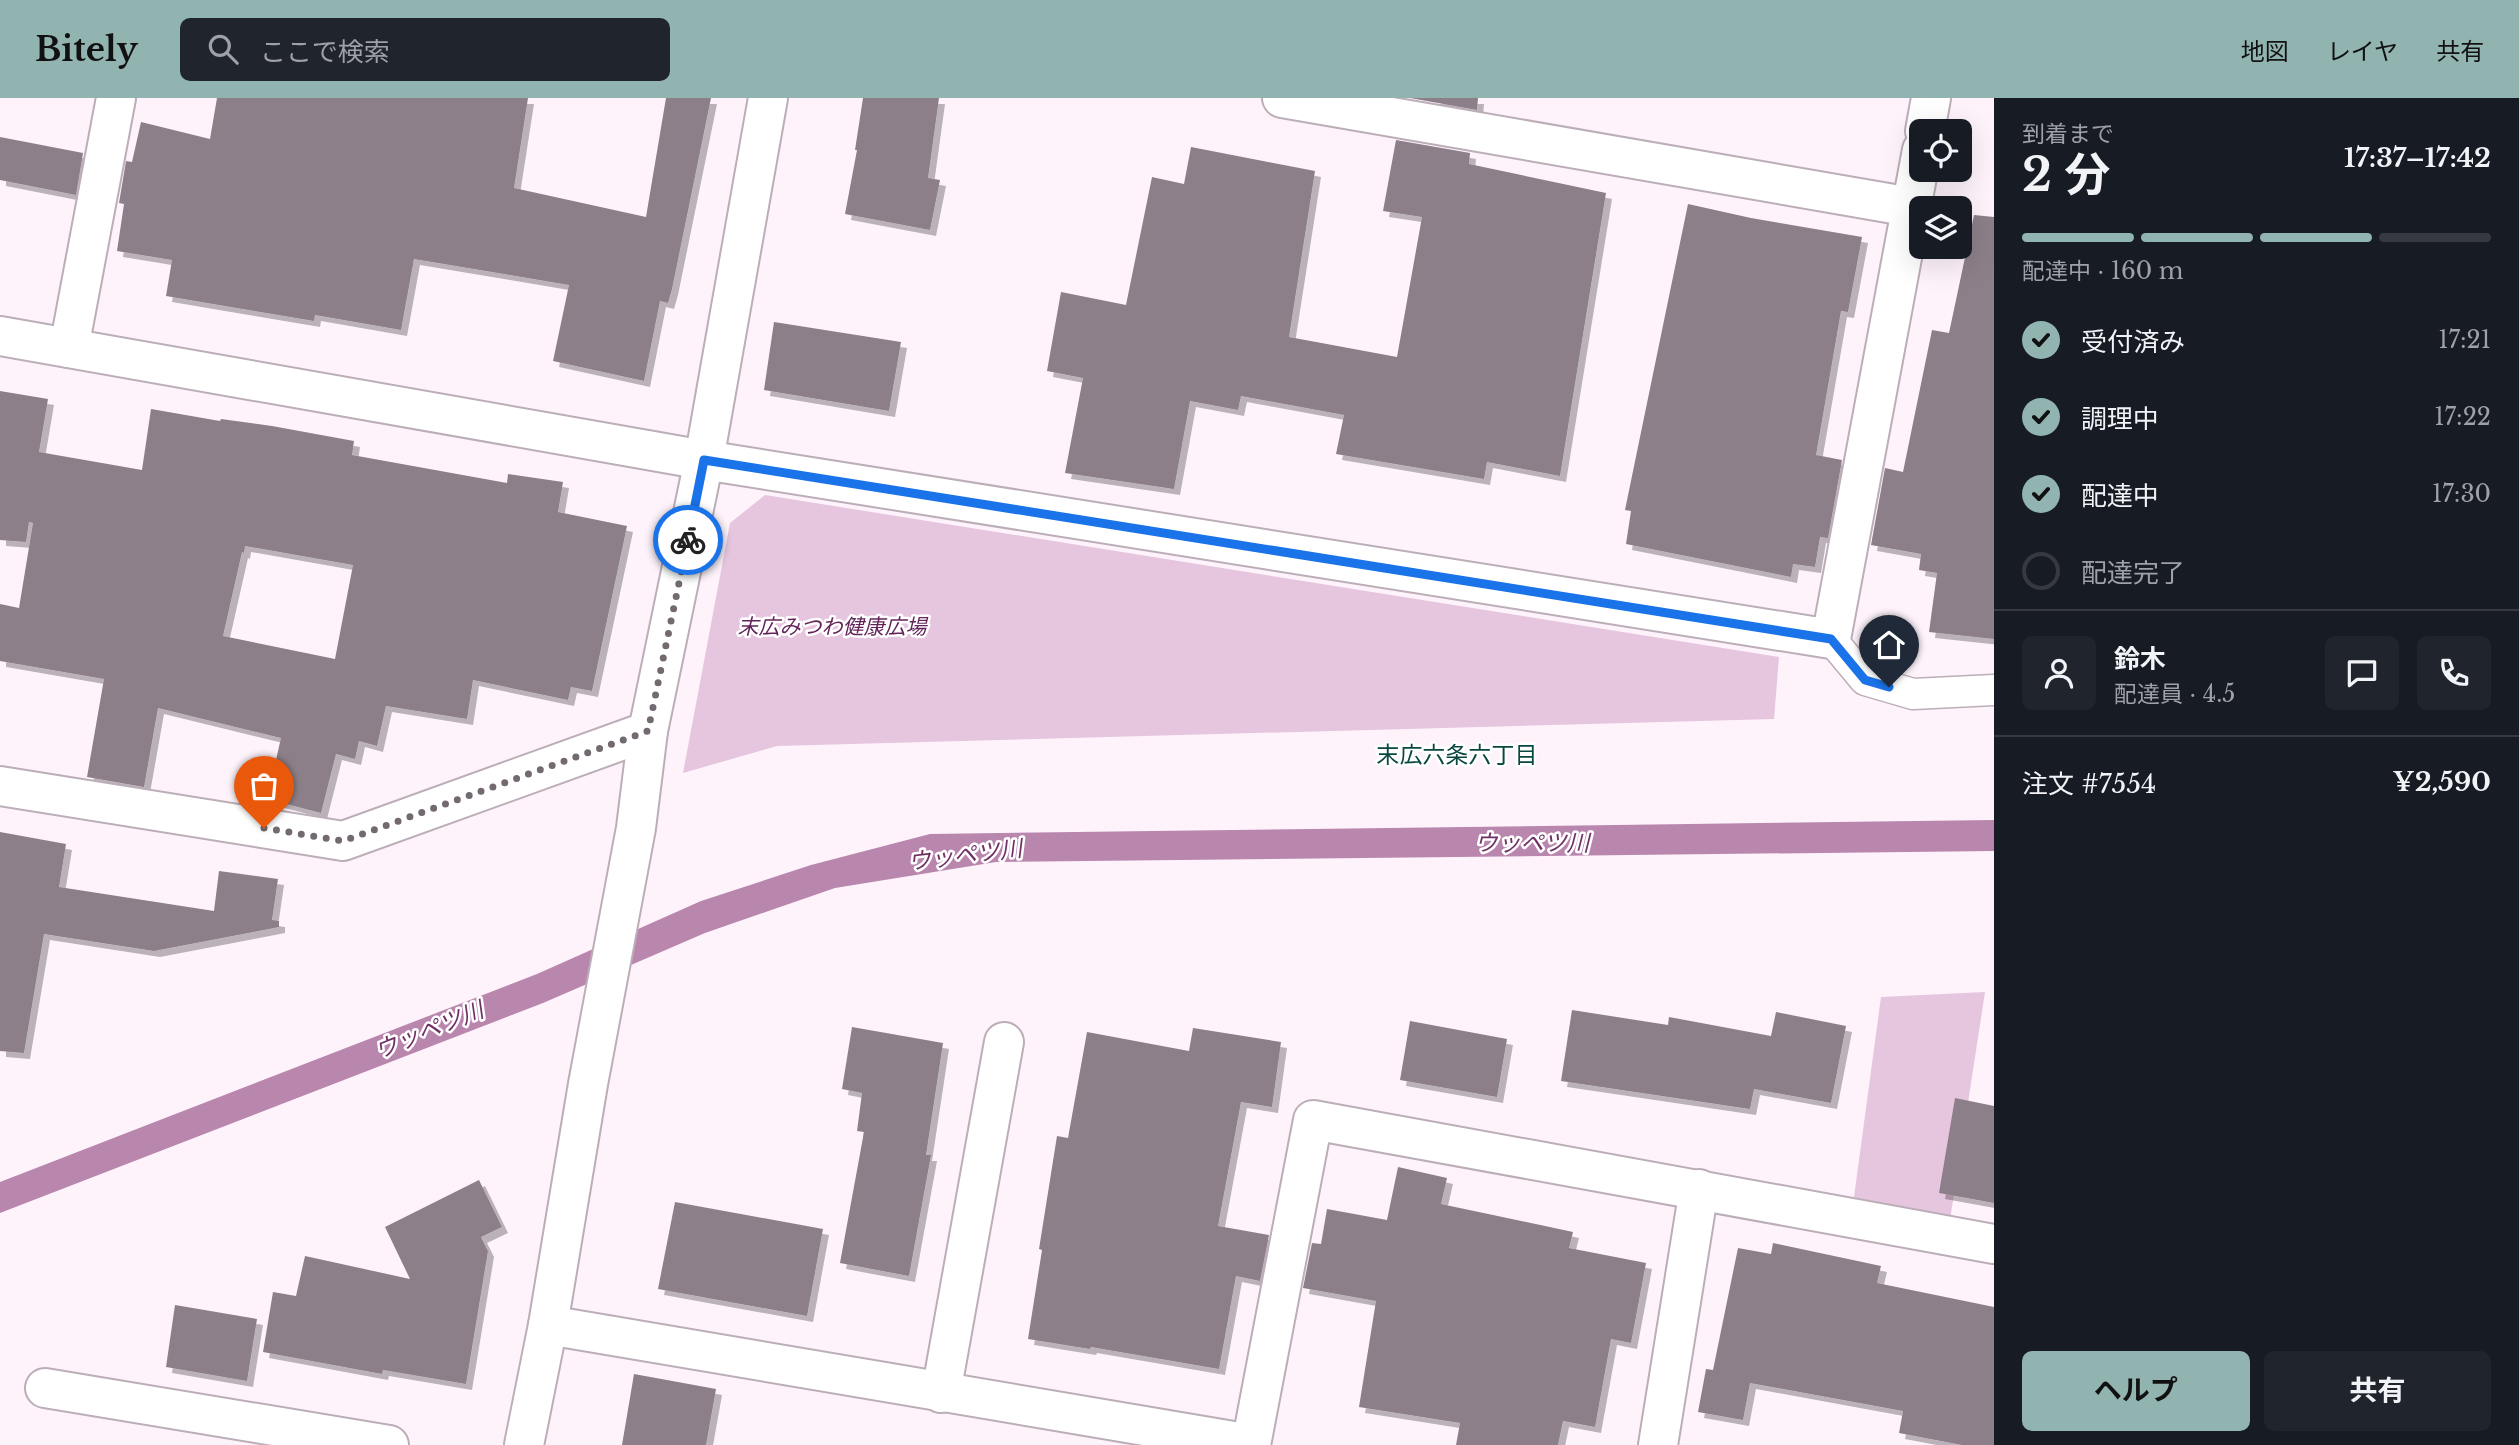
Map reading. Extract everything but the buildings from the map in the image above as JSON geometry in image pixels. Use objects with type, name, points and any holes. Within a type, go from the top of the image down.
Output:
[{"type":"street","points":[[69,348],[116,98]]},
{"type":"street","points":[[524,1445],[548,1325],[588,1084],[636,828],[648,731],[704,460],[768,98]]},
{"type":"street","points":[[1282,98],[1909,207]]},
{"type":"street","points":[[1927,119],[1931,98]]},
{"type":"street","points":[[0,336],[704,460],[1831,639],[1909,218]]},
{"type":"street","points":[[0,786],[343,841],[648,731]]},
{"type":"street","points":[[941,1393],[1004,1042]]},
{"type":"street","points":[[548,1325],[1251,1445],[1313,1120],[1994,1244]]},
{"type":"street","points":[[1658,1445],[1699,1189]]},
{"type":"street","points":[[45,1388],[389,1445]]},
{"type":"lane","points":[[1831,639],[1865,680],[1913,694],[1994,690]]},
{"type":"green space","name":"末広みつわ健康広場","points":[[765,495],[1779,657],[1774,719],[777,746],[683,773],[730,523]]},
{"type":"green space","points":[[1985,992],[1950,1220],[1854,1197],[1881,997]]},
{"type":"water","name":"ウッペツ川","points":[[1994,820],[1994,851],[996,862],[835,888],[705,933],[543,1003],[0,1213],[0,1182],[537,974],[701,901],[811,865],[930,834]]},
{"type":"way so far","points":[[264,828],[343,841],[648,731],[688,540]]},
{"type":"district","name":"末広六条六丁目","points":[[1457,755]]},
{"type":"route","points":[[688,540],[704,460],[1831,639],[1865,680],[1889,687]]}]
